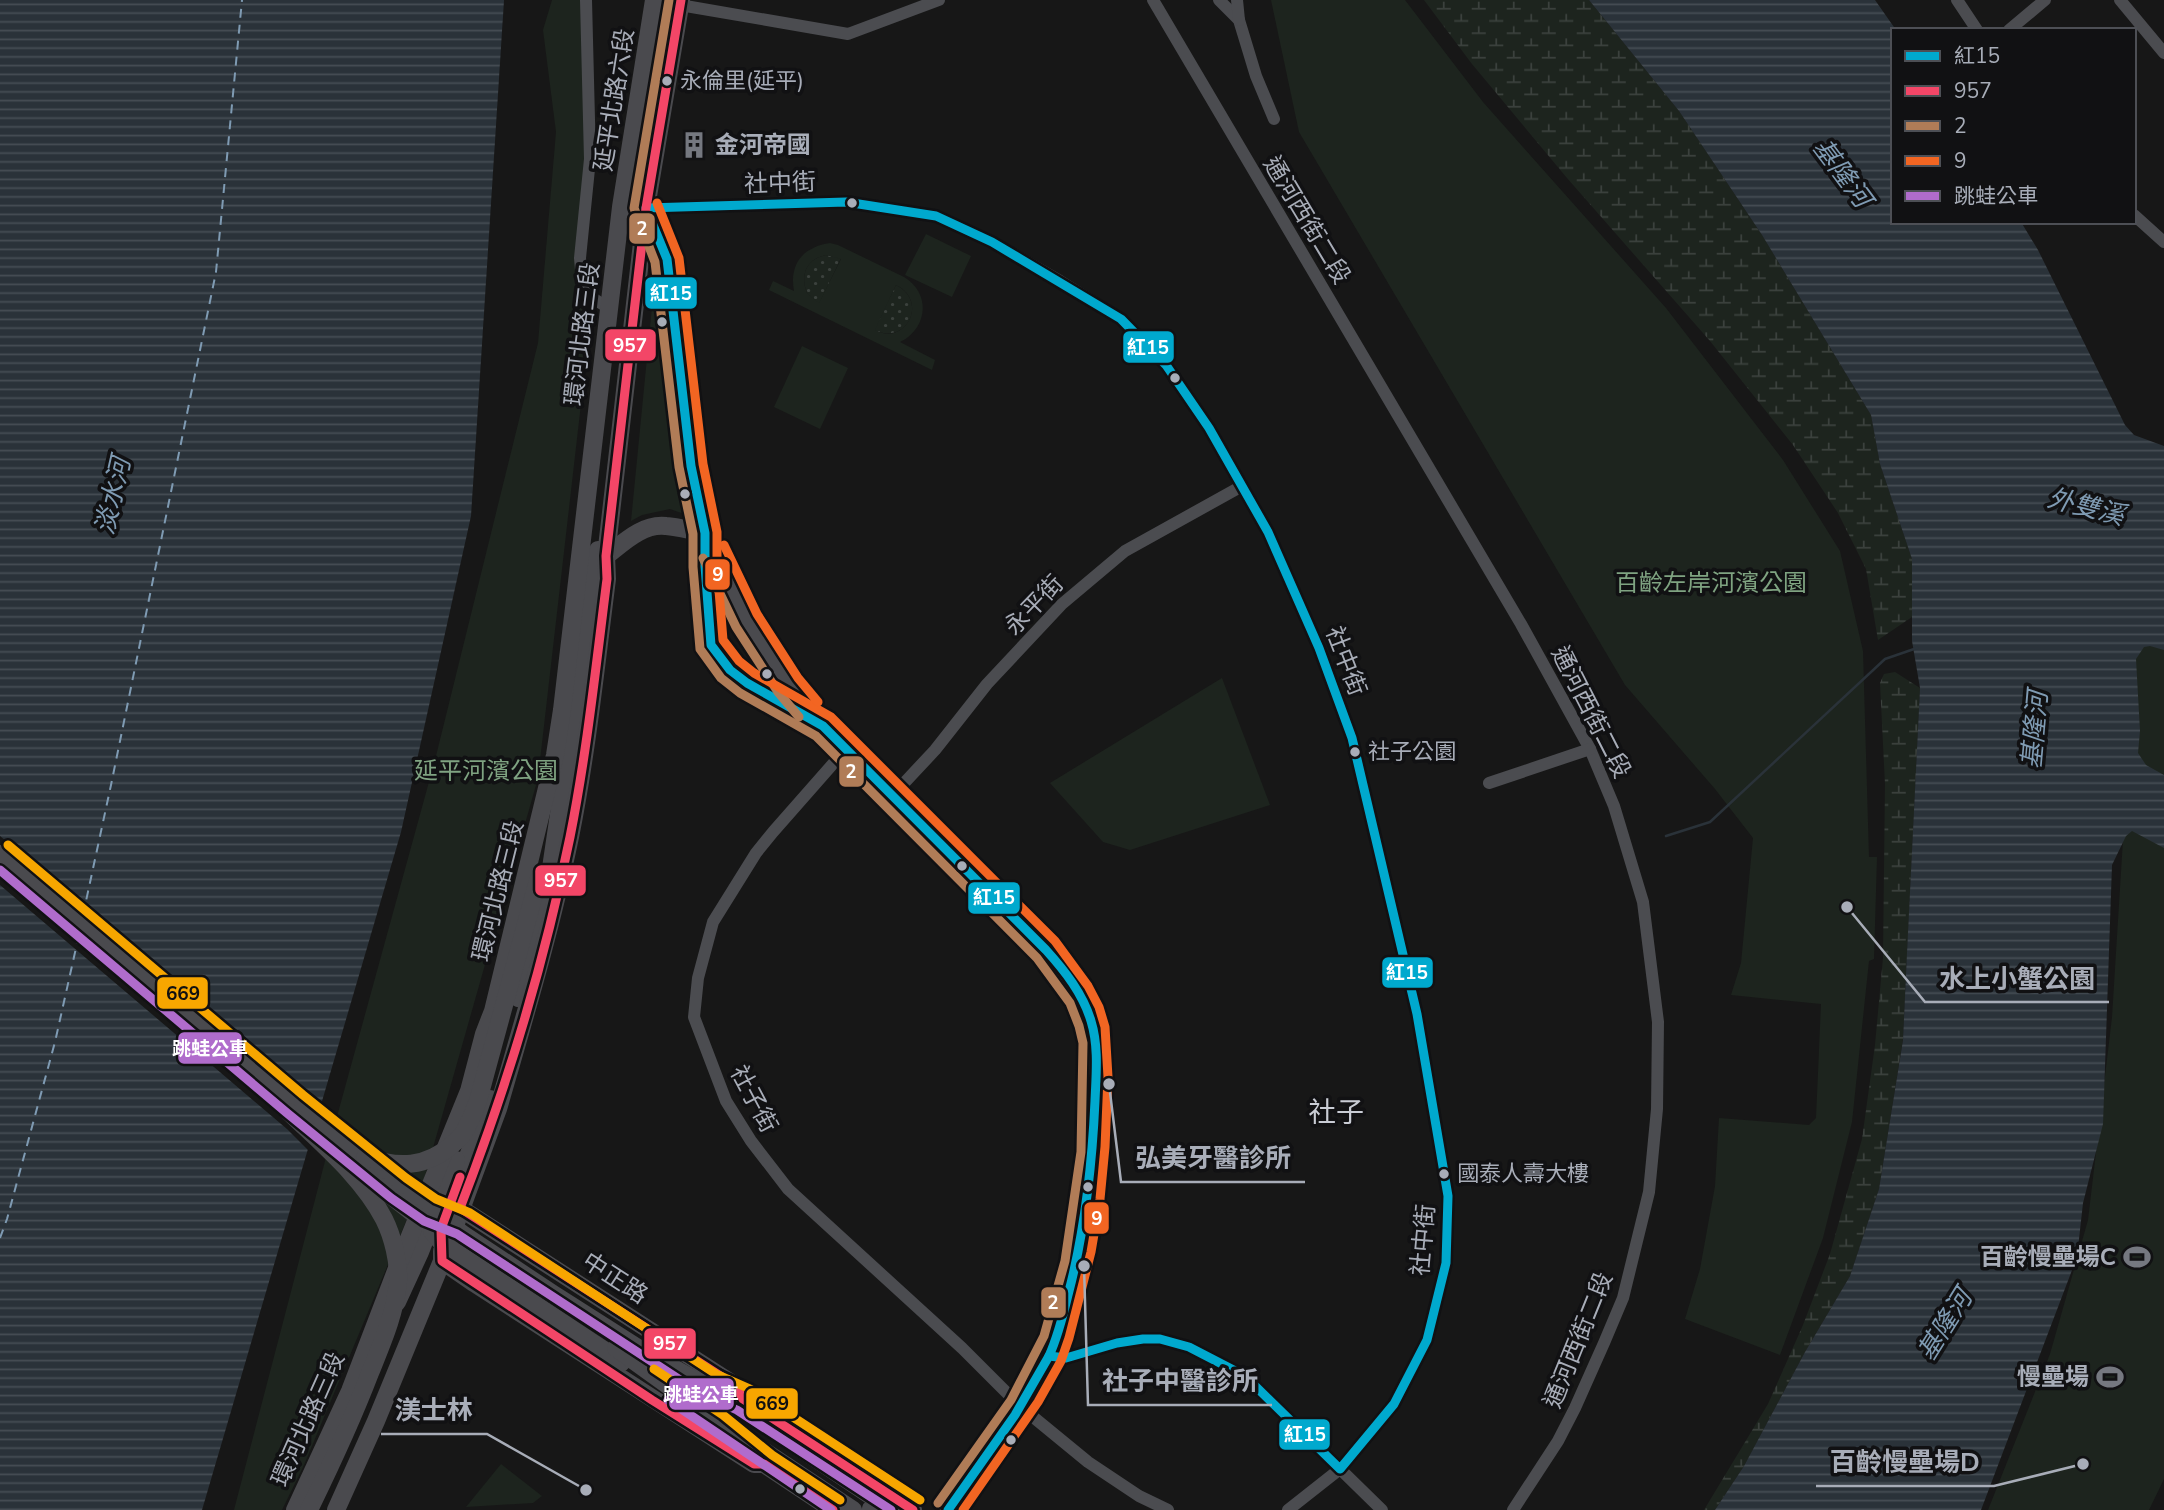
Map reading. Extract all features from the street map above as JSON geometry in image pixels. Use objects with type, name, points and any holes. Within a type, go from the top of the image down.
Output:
[{"type":"main road","name":"延平北路六段","points":[[621,207],[654,0]]},
{"type":"main road","name":"延平北路六段","points":[[646,208],[681,2]]},
{"type":"main road","name":"環河北路三段","points":[[295,1510],[350,1391],[469,1091],[493,1011],[542,812],[562,710],[621,207]]},
{"type":"main road","points":[[621,207],[646,208],[667,259],[691,466],[705,533],[711,646],[730,670],[747,683],[823,726]]},
{"type":"main road","points":[[399,1263],[420,1252],[447,1232],[496,1083],[551,868],[596,562],[637,242],[634,226],[621,207]]},
{"type":"main road","name":"環河北路三段","points":[[336,1510],[442,1261],[447,1232],[460,1208],[498,1109],[551,923],[587,733],[607,579],[606,556],[646,208]]},
{"type":"main road","points":[[606,556],[640,532],[652,527],[664,525],[705,533]]},
{"type":"main road","points":[[705,533],[746,620],[788,685],[823,726],[1050,955],[1081,997],[1091,1022],[1096,1059],[1093,1153],[1077,1264],[1056,1340],[1021,1407],[948,1510]]},
{"type":"main road","points":[[357,1154],[382,1163],[426,1162],[443,1153],[464,1133],[478,1101],[538,880],[545,844],[542,812]]},
{"type":"main road","points":[[0,854],[427,1215],[634,1359],[705,1412],[851,1510],[869,1483]]},
{"type":"main road","points":[[0,867],[366,1177],[638,1348],[720,1394],[892,1510]]},
{"type":"main road","points":[[350,1391],[366,1369],[420,1252],[444,1186],[471,1126],[492,1035],[493,1011]]},
{"type":"main road","points":[[289,1112],[356,1178],[374,1202],[386,1222],[394,1248],[398,1278],[394,1309],[387,1332],[347,1431],[309,1510]]},
{"type":"main road","name":"中正路","points":[[460,1208],[736,1386],[736,1396],[913,1510]]},
{"type":"main road","points":[[427,1215],[463,1223],[710,1385],[736,1396]]},
{"type":"main road","points":[[427,1215],[442,1243],[716,1424],[723,1434],[833,1510]]},
{"type":"main road","points":[[447,1232],[873,1510]]},
{"type":"main road","points":[[442,1261],[694,1427],[754,1464],[764,1464]]},
{"type":"street","points":[[586,0],[590,159],[580,258],[582,281],[592,297],[610,309]]},
{"type":"street","points":[[681,2],[848,34],[939,0]]},
{"type":"street","name":"通河西街二段","points":[[1153,0],[1514,613],[1590,749],[1614,806],[1643,902],[1658,1022],[1657,1109],[1649,1192],[1623,1298],[1575,1408],[1551,1452],[1513,1510]]},
{"type":"street","points":[[1219,0],[1239,20]]},
{"type":"street","points":[[1237,0],[1239,20],[1256,76],[1274,119]]},
{"type":"street","points":[[1957,0],[1976,28]]},
{"type":"street","points":[[2012,28],[2045,0]]},
{"type":"street","points":[[2120,0],[2162,45]]},
{"type":"street","name":"社中街","points":[[646,208],[846,202],[936,216],[981,237],[1060,281],[1121,320],[1166,365],[1209,428],[1268,532],[1319,648],[1352,738],[1417,1014],[1448,1196],[1446,1262],[1427,1340],[1394,1404],[1340,1469],[1287,1510]]},
{"type":"street","points":[[2136,217],[2164,242]]},
{"type":"street","name":"永平街","points":[[892,796],[935,750],[987,684],[1062,604],[1125,551],[1242,486]]},
{"type":"street","name":"社子街","points":[[846,749],[773,832],[722,905],[713,922],[698,978],[694,1017],[726,1101],[775,1175],[835,1234],[962,1348],[1021,1407]]},
{"type":"street","points":[[1489,783],[1590,749]]},
{"type":"street","points":[[1049,1356],[1067,1358],[1117,1343],[1143,1339],[1160,1339],[1189,1348],[1245,1376],[1382,1510]]},
{"type":"street","points":[[1021,1407],[1088,1462],[1139,1496],[1168,1510]]},
{"type":"green space","name":"延平河濱公園","points":[[552,0],[581,0],[592,124],[578,286],[591,317],[538,778],[425,1176],[304,1465],[282,1510],[234,1510],[330,1142],[435,760],[538,343],[556,132],[543,30]]},
{"type":"green space","name":"百齡左岸河濱公園","points":[[1271,0],[1405,0],[1483,102],[1666,308],[1783,460],[1840,551],[1863,651],[1869,857],[1877,857],[1874,959],[1869,961],[1852,1122],[1823,1238],[1780,1355],[1685,1319],[1700,1269],[1715,1186],[1719,1118],[1809,1125],[1816,1118],[1821,1004],[1731,995],[1741,963],[1753,838],[1715,789],[1625,685],[1299,132]]},
{"type":"green space","points":[[1424,0],[1589,0],[1679,111],[1762,235],[1871,415],[1880,464],[1912,559],[1912,617],[1878,640],[1866,569],[1838,513],[1793,445],[1710,341],[1567,178],[1472,64]]},
{"type":"green space","points":[[926,234],[971,256],[952,297],[905,275]]},
{"type":"green space","points":[[820,245],[838,245],[913,284],[922,302],[921,320],[916,329],[900,342],[935,360],[932,370],[769,290],[773,281],[794,291],[796,265],[805,253]],"holes":[[[826,255],[841,259],[819,303],[807,293],[804,280],[809,264]],[[896,285],[906,293],[912,311],[903,328],[886,334],[875,330]]]},
{"type":"green space","points":[[826,255],[841,258],[819,304],[807,293],[804,280],[809,264]]},
{"type":"green space","points":[[656,266],[687,515],[670,509],[642,515],[631,521]]},
{"type":"green space","points":[[896,285],[906,292],[911,301],[909,320],[896,332],[874,330]]},
{"type":"green space","points":[[802,346],[848,368],[820,429],[774,407]]},
{"type":"green space","points":[[2135,646],[2164,647],[2164,1479],[2149,1510],[1988,1510],[2050,1354],[2088,1220],[2112,1017]]},
{"type":"green space","points":[[1895,672],[1920,688],[1903,1039],[1879,1189],[1850,1276],[1805,1352],[1744,1466],[1715,1510],[1704,1510],[1768,1404],[1803,1325],[1830,1254],[1862,1139],[1883,958],[1885,784],[1880,683],[1884,674]]},
{"type":"green space","points":[[1222,678],[1270,805],[1130,850],[1103,842],[1050,783]]},
{"type":"green space","points":[[501,1464],[542,1496],[533,1503],[466,1507]]},
{"type":"water","name":"淡水河","points":[[0,0],[504,0],[471,516],[401,832],[202,1510],[0,1510]]},
{"type":"water","points":[[1589,0],[1875,0],[1895,28],[1891,28],[1891,224],[2022,224],[2038,250],[2125,425],[2134,435],[2164,446],[2164,650],[2144,647],[2136,659],[2140,731],[2138,753],[2146,765],[2164,775],[2164,848],[2132,831],[2126,836],[2112,865],[2103,1124],[2083,1203],[2077,1257],[1981,1510],[1715,1510],[1744,1466],[1805,1352],[1850,1276],[1879,1189],[1903,1040],[1920,688],[1912,641],[1912,559],[1880,464],[1871,415],[1762,235],[1679,111]]},
{"type":"pier","points":[[0,836],[324,1107],[310,1152],[287,1129],[0,885]]},
{"type":"waterway","points":[[1666,836],[1710,822],[1885,659],[1917,648]]},
{"type":"ferry route","points":[[83,915],[216,272],[242,0]]},
{"type":"ferry route","points":[[0,1238],[55,1042],[80,930]]},
{"type":"transit line","name":"2","points":[[669,0],[634,208],[655,262],[679,467],[693,534],[700,649],[721,678],[740,693],[816,736],[1037,958],[1070,1003],[1083,1043],[1081,1152],[1065,1261],[1044,1336],[1011,1400],[938,1503]]},
{"type":"transit line","name":"957","points":[[681,0],[646,208],[606,556],[607,579],[576,805],[560,884],[523,1025],[460,1208],[736,1386],[743,1399],[913,1510]]},
{"type":"transit line","name":"紅15","points":[[846,202],[936,216],[992,242],[1121,319],[1166,365],[1209,428],[1268,532],[1319,648],[1352,738],[1417,1014],[1448,1196],[1446,1263],[1427,1340],[1394,1404],[1340,1469],[1245,1376],[1189,1347],[1160,1339],[1143,1339],[1117,1343],[1066,1358],[1049,1356],[1074,1271],[1090,1175],[1096,1051],[1094,1031],[1083,1001],[1046,950],[823,726],[747,683],[730,670],[711,645],[705,533],[691,466],[667,259],[646,208],[846,202]]},
{"type":"transit line","name":"9","points":[[657,203],[679,258],[703,464],[717,532],[723,640],[739,661],[754,673],[831,717],[1055,941],[1088,986],[1099,1007],[1105,1027],[1108,1077],[1100,1199],[1091,1252],[1069,1338],[1061,1361],[1038,1402],[963,1510]]},
{"type":"transit line","name":"9","points":[[724,545],[757,614],[798,678],[818,702]]},
{"type":"transit line","name":"2","points":[[703,558],[736,627],[778,692],[799,717]]},
{"type":"transit line","name":"669","points":[[8,845],[303,1095],[406,1178],[436,1199],[470,1213],[716,1374],[750,1389],[920,1500]]},
{"type":"transit line","name":"跳蛙公車","points":[[0,870],[391,1198],[424,1221],[457,1234],[703,1395],[737,1410],[891,1510]]},
{"type":"transit line","name":"957","points":[[460,1177],[441,1229],[442,1261],[652,1400],[754,1464],[764,1464],[833,1510]]},
{"type":"transit line","name":"紅15","points":[[948,1510],[1015,1415],[1049,1356]]},
{"type":"transit line","name":"669","points":[[654,1369],[723,1415],[772,1455],[840,1500]]},
{"type":"transit line","name":"跳蛙公車","points":[[668,1400],[831,1510]]},
{"type":"place","name":"永倫里(延平)","points":[[667,81]]},
{"type":"place","name":"金河帝國","points":[[694,145]]},
{"type":"place","name":"社子公園","points":[[1355,752]]},
{"type":"place","name":"水上小蟹公園","points":[[1847,907]]},
{"type":"place","name":"弘美牙醫診所","points":[[1109,1084]]},
{"type":"place","name":"國泰人壽大樓","points":[[1444,1174]]},
{"type":"place","name":"百齡慢壘場C","points":[[2137,1257]]},
{"type":"place","name":"社子中醫診所","points":[[1084,1266]]},
{"type":"place","name":"慢壘場","points":[[2110,1377]]},
{"type":"place","name":"百齡慢壘場D","points":[[2083,1464]]},
{"type":"place","name":"渼士林","points":[[586,1490]]},
{"type":"district","name":"社子","points":[[1336,1113]]},
{"type":"water label","name":"基隆河","points":[[1842,173]]},
{"type":"water label","name":"外雙溪","points":[[2086,507]]},
{"type":"water label","name":"基隆河","points":[[2035,730]]},
{"type":"water label","name":"基隆河","points":[[1945,1325]]}]
